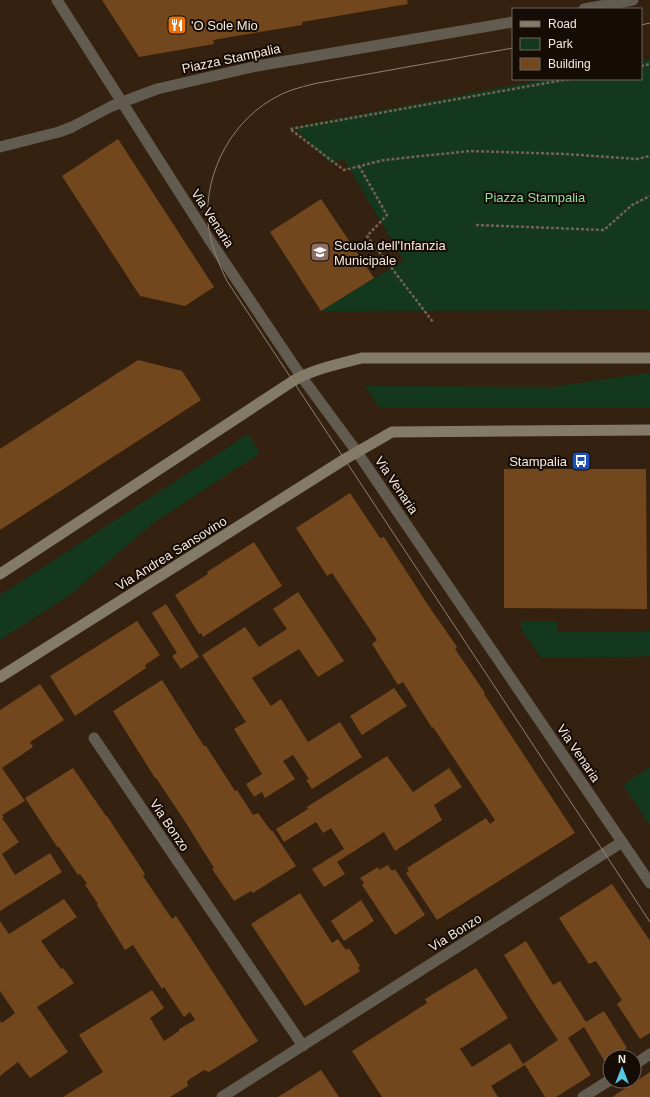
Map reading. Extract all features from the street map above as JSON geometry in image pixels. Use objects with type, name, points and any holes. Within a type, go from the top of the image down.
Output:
[{"type":"main road","points":[[0,574],[301,376],[362,358],[650,358]]},
{"type":"main road","points":[[357,452],[392,432],[650,430]]},
{"type":"main road","name":"Via Andrea Sansovino","points":[[0,677],[357,452]]},
{"type":"street","name":"Via Venaria","points":[[57,0],[212,242],[301,376],[357,452],[650,883]]},
{"type":"street","points":[[590,8],[634,0]]},
{"type":"street","name":"Piazza Stampalia","points":[[0,147],[59,132],[72,127],[112,106],[157,89],[257,66],[512,22]]},
{"type":"street","name":"Via Bonzo","points":[[94,738],[303,1046]]},
{"type":"street","name":"Via Bonzo","points":[[222,1097],[622,842]]},
{"type":"street","points":[[583,1097],[602,1085]]},
{"type":"path","points":[[564,80],[290,129],[344,170],[384,160],[470,151],[565,154],[637,159],[650,156]]},
{"type":"path","points":[[359,166],[387,215],[367,236],[432,322]]},
{"type":"path","points":[[476,225],[604,230],[632,205],[650,196]]},
{"type":"green space","name":"Piazza Stampalia","points":[[650,59],[650,310],[321,311],[404,261],[344,159],[330,163],[293,127],[541,80],[642,80],[642,61]]},
{"type":"green space","points":[[650,373],[650,407],[379,407],[365,386],[553,387]]},
{"type":"green space","points":[[248,434],[260,453],[152,524],[70,595],[0,640],[0,595]]},
{"type":"green space","points":[[521,621],[557,621],[557,632],[643,632],[650,630],[650,656],[541,658],[521,629]]},
{"type":"green space","points":[[650,767],[650,826],[623,785]]},
{"type":"building","points":[[102,0],[407,0],[408,4],[302,22],[302,25],[213,40],[214,44],[139,57]]},
{"type":"building","points":[[118,139],[214,287],[185,306],[140,296],[62,176]]},
{"type":"building","name":"Scuola dell'Infanzia Municipale","points":[[321,199],[374,278],[321,311],[270,232]]},
{"type":"building","points":[[138,360],[182,371],[201,400],[0,530],[0,449]]},
{"type":"building","points":[[504,469],[646,469],[647,609],[504,608]]},
{"type":"building","points":[[350,493],[380,538],[384,537],[457,647],[455,649],[575,833],[437,920],[406,873],[409,871],[407,868],[486,818],[490,824],[495,820],[433,727],[432,728],[403,682],[398,685],[372,644],[377,640],[332,573],[327,576],[296,528]]},
{"type":"building","points":[[254,542],[282,586],[203,637],[201,633],[199,634],[175,595],[208,574],[207,572]]},
{"type":"building","points":[[298,592],[344,661],[318,677],[299,649],[252,678],[271,706],[281,699],[308,742],[340,722],[362,757],[312,789],[306,780],[309,779],[293,755],[283,761],[295,779],[265,798],[262,792],[254,797],[246,784],[262,774],[234,729],[246,722],[202,655],[245,627],[259,647],[287,629],[273,609]]},
{"type":"building","points":[[166,604],[199,657],[181,669],[172,656],[177,653],[152,613]]},
{"type":"building","points":[[137,621],[160,655],[145,665],[146,668],[75,716],[50,676]]},
{"type":"building","points":[[162,680],[235,791],[237,790],[253,815],[258,813],[271,831],[272,830],[296,866],[253,893],[251,891],[234,901],[212,869],[214,868],[186,823],[155,778],[113,711]]},
{"type":"building","points":[[40,684],[64,720],[30,742],[33,747],[2,768],[25,801],[2,815],[4,817],[2,818],[19,842],[2,854],[15,875],[50,853],[62,872],[0,911],[0,710]]},
{"type":"building","points":[[394,688],[407,706],[362,735],[350,716]]},
{"type":"building","points":[[387,756],[413,792],[449,768],[462,787],[434,805],[442,820],[395,851],[384,832],[337,862],[345,874],[324,887],[312,869],[344,849],[331,828],[323,833],[316,822],[284,842],[276,829],[308,809],[307,807]]},
{"type":"building","points":[[73,768],[107,816],[145,874],[143,876],[172,919],[176,916],[258,1041],[209,1072],[204,1070],[187,1081],[188,1086],[170,1097],[63,1097],[103,1072],[79,1035],[152,990],[164,1008],[150,1018],[164,1041],[179,1031],[179,1029],[195,1020],[190,1012],[184,1017],[164,987],[162,989],[133,945],[125,950],[85,885],[87,884],[80,874],[78,875],[59,847],[58,848],[25,798]]},
{"type":"building","points":[[388,865],[392,871],[395,869],[425,915],[395,935],[362,885],[364,883],[360,878],[378,867],[379,870]]},
{"type":"building","points":[[612,884],[650,941],[650,1033],[640,1039],[617,1004],[622,1000],[596,961],[589,964],[559,918]]},
{"type":"building","points":[[300,893],[332,943],[338,939],[346,950],[349,948],[360,966],[358,968],[360,971],[305,1006],[251,924]]},
{"type":"building","points":[[64,899],[77,917],[41,941],[61,969],[63,968],[74,983],[37,1007],[68,1052],[30,1078],[18,1062],[0,1076],[0,1021],[2,1023],[15,1013],[0,991],[0,921],[9,934]]},
{"type":"building","points":[[361,900],[374,921],[344,941],[331,921]]},
{"type":"building","points":[[526,941],[553,985],[560,981],[586,1022],[604,1011],[627,1048],[602,1049],[602,1057],[584,1027],[568,1038],[591,1075],[556,1097],[545,1097],[525,1065],[491,1086],[498,1097],[382,1097],[352,1051],[427,1003],[425,999],[476,968],[508,1018],[460,1049],[472,1067],[510,1043],[523,1064],[558,1040],[504,955]]},
{"type":"building","points":[[321,1070],[339,1097],[278,1097]]},
{"type":"building","points":[[650,1072],[650,1097],[612,1097],[624,1089],[642,1089],[642,1077]]},
{"type":"tram line","points":[[642,25],[650,23]]},
{"type":"tram line","points":[[512,48],[318,83],[289,91],[263,105],[248,117],[236,132],[225,148],[217,166],[211,184],[208,204],[209,230],[215,252],[227,281],[650,922]]},
{"type":"place","name":"'O Sole Mio","points":[[177,25]]},
{"type":"place","name":"Scuola dell'Infanzia Municipale","points":[[320,252]]},
{"type":"place","name":"Stampalia","points":[[581,461]]}]
